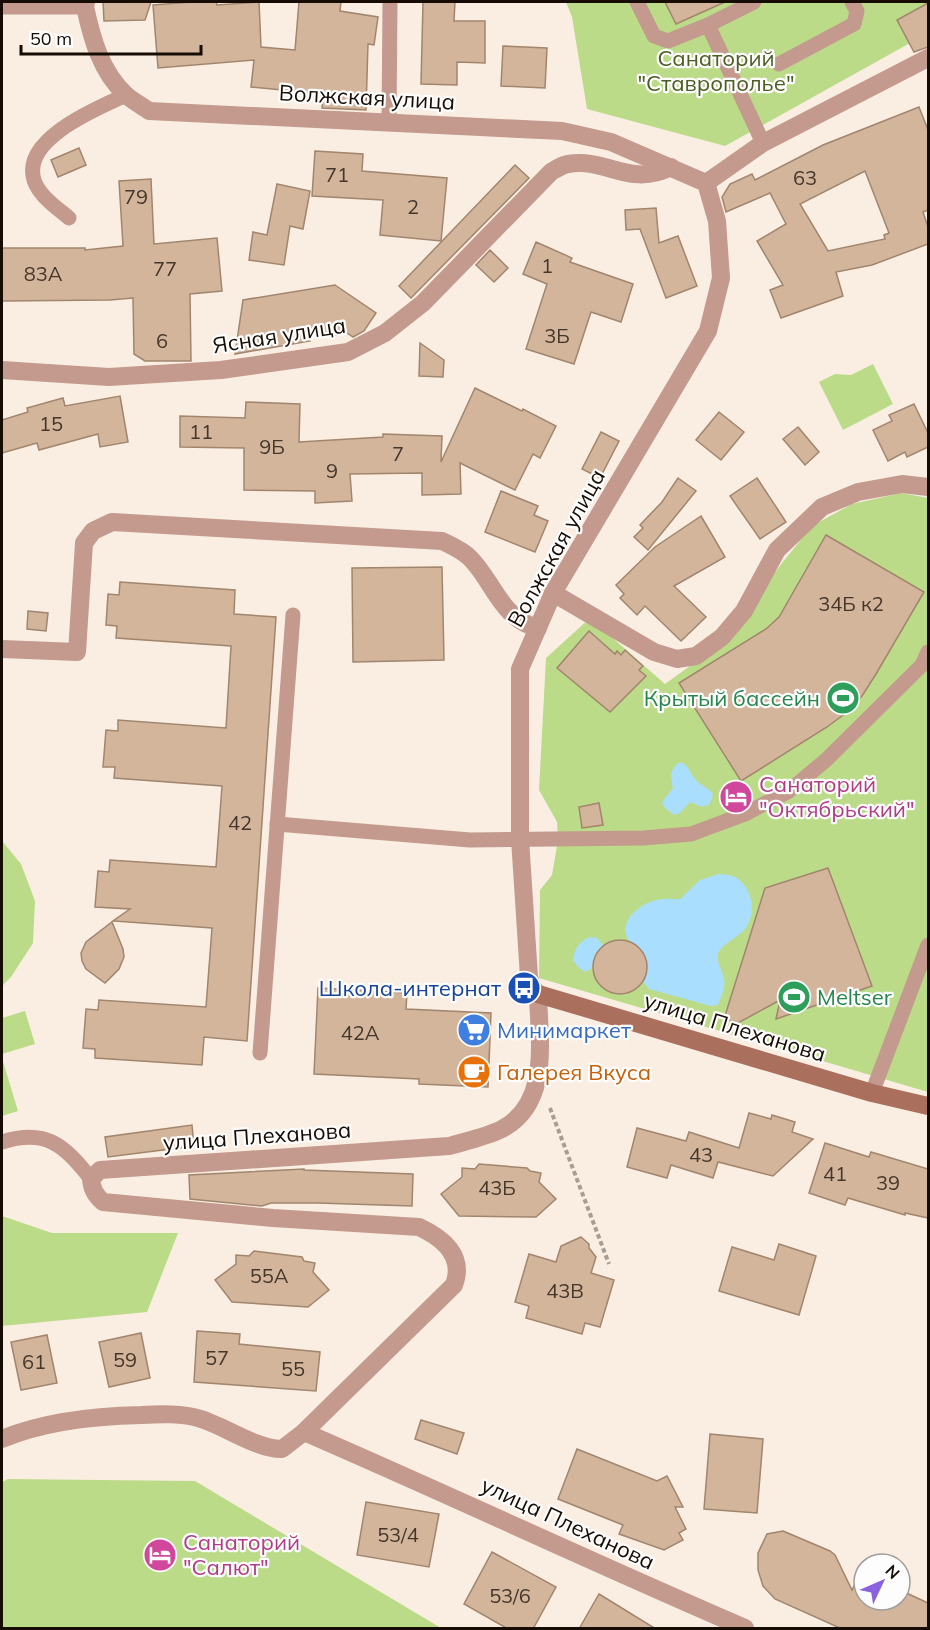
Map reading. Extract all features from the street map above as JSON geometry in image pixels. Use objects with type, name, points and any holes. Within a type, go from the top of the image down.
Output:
[{"type":"street","name":"Волжская улица","points":[[85,4],[92,41],[109,73],[126,94],[149,111],[562,130],[611,142],[706,183],[717,221],[721,278],[708,331],[553,593],[520,669],[520,839],[529,977],[532,987],[538,994]]},
{"type":"street","points":[[706,183],[764,143],[928,58]]},
{"type":"street","name":"Ясная улица","points":[[2,370],[109,377],[221,370],[348,352],[384,333],[423,303],[551,172],[566,164],[585,163],[632,175],[657,174],[671,167]]},
{"type":"street","points":[[553,593],[654,652],[677,659],[696,656],[722,637],[744,611],[777,550],[822,507],[858,492],[902,484],[928,487]]},
{"type":"street","points":[[2,649],[77,652],[84,543],[93,531],[112,522],[442,541],[458,548],[471,559],[501,603],[517,619],[538,628]]},
{"type":"street","name":"улица Плеханова","points":[[91,1179],[100,1170],[449,1146],[501,1129],[520,1117],[531,1100],[539,1079],[538,994],[872,1093],[928,1106]]},
{"type":"street","points":[[2,1439],[48,1426],[97,1416],[166,1414],[197,1418],[274,1450],[282,1449],[304,1432],[454,1285],[458,1275],[456,1262],[449,1248],[436,1235],[419,1227],[273,1218],[104,1202],[97,1197],[92,1188],[91,1179]]},
{"type":"street","name":"улица Плеханова","points":[[304,1432],[461,1500],[604,1567],[745,1629]]},
{"type":"lane","points":[[389,122],[390,2]]},
{"type":"lane","points":[[637,2],[654,36],[668,41],[708,25],[754,2]]},
{"type":"lane","points":[[779,64],[854,24],[857,11],[852,2]]},
{"type":"lane","points":[[2,7],[85,4]]},
{"type":"lane","points":[[708,25],[764,143]]},
{"type":"lane","points":[[69,218],[42,195],[33,176],[36,157],[43,146],[72,121],[126,94]]},
{"type":"lane","points":[[260,1053],[293,615]]},
{"type":"lane","points":[[277,824],[470,840],[644,838],[691,834],[746,814],[789,791],[826,760],[926,659]]},
{"type":"lane","points":[[872,1093],[928,945]]},
{"type":"lane","points":[[2,1143],[15,1138],[37,1136],[57,1145],[75,1160],[91,1179]]},
{"type":"path","points":[[539,1079],[609,1264]]},
{"type":"green space","name":"Санаторий \"Ставрополье\"","points":[[566,2],[928,2],[928,33],[725,146],[587,109],[572,17]]},
{"type":"green space","points":[[873,364],[893,404],[843,430],[819,382],[835,374],[851,375]]},
{"type":"green space","name":"Санаторий \"Октябрьский\"","points":[[901,493],[928,498],[928,1092],[539,978],[540,890],[552,875],[558,840],[557,822],[539,790],[546,658],[590,618],[665,684],[723,642],[812,526],[852,504]]},
{"type":"green space","points":[[2,841],[21,864],[35,901],[33,943],[11,977],[2,986]]},
{"type":"green space","points":[[25,1011],[35,1044],[2,1054],[2,1018]]},
{"type":"green space","points":[[2,1058],[18,1111],[2,1116]]},
{"type":"green space","points":[[2,1216],[52,1233],[178,1233],[147,1312],[2,1326]]},
{"type":"green space","name":"Санаторий \"Салют\"","points":[[8,1479],[195,1481],[441,1628],[2,1628],[2,1482]]},
{"type":"water","points":[[678,763],[683,763],[696,780],[713,794],[710,804],[702,806],[690,802],[680,813],[674,815],[664,807],[662,802],[673,788],[672,772]]},
{"type":"water","points":[[719,874],[733,876],[740,880],[749,893],[752,908],[749,923],[745,929],[719,951],[718,961],[724,981],[718,1005],[711,1006],[649,989],[643,981],[647,969],[645,954],[629,941],[626,932],[629,919],[644,905],[660,899],[680,899],[700,880]]},
{"type":"water","points":[[589,937],[597,938],[603,945],[595,954],[592,968],[585,972],[573,960],[578,946]]},
{"type":"building","points":[[103,2],[151,2],[145,20],[104,21]]},
{"type":"building","points":[[216,2],[217,5],[259,2],[261,47],[295,50],[299,2],[341,2],[340,11],[378,17],[374,45],[368,44],[366,110],[322,108],[323,94],[251,87],[254,60],[158,68],[153,5]]},
{"type":"building","points":[[423,2],[455,2],[454,21],[485,21],[485,63],[457,62],[457,85],[421,84]]},
{"type":"building","points":[[665,2],[725,2],[676,24]]},
{"type":"building","points":[[928,3],[928,47],[914,52],[897,20]]},
{"type":"building","points":[[503,46],[547,48],[545,88],[501,86]]},
{"type":"building","points":[[919,107],[928,130],[928,210],[923,212],[928,227],[928,244],[872,265],[836,272],[843,296],[781,318],[770,290],[783,285],[757,241],[786,224],[770,193],[726,212],[722,197],[730,184],[752,174],[755,180],[823,145]],"holes":[[[865,171],[889,233],[884,235],[885,239],[828,251],[800,204]]]},
{"type":"building","points":[[79,148],[86,165],[58,177],[51,160]]},
{"type":"building","points":[[315,151],[363,154],[362,171],[447,178],[441,241],[380,235],[383,200],[312,196]]},
{"type":"building","points":[[515,165],[529,178],[411,298],[399,286]]},
{"type":"building","points":[[151,179],[154,244],[217,238],[222,291],[190,294],[191,361],[145,361],[134,354],[133,298],[2,301],[2,248],[85,248],[85,250],[123,246],[119,181]]},
{"type":"building","points":[[277,184],[310,191],[303,229],[290,226],[284,265],[249,260],[253,232],[267,235]]},
{"type":"building","points":[[656,208],[659,243],[678,236],[697,286],[666,298],[640,229],[626,230],[625,210]]},
{"type":"building","points":[[536,242],[572,258],[570,262],[633,284],[621,322],[591,312],[574,364],[526,349],[547,284],[523,274]]},
{"type":"building","points":[[490,250],[508,268],[494,282],[476,265]]},
{"type":"building","points":[[335,285],[376,313],[364,331],[353,337],[344,331],[336,335],[307,327],[310,341],[235,354],[243,300]]},
{"type":"building","points":[[420,343],[444,360],[443,377],[419,376]]},
{"type":"building","points":[[475,388],[556,426],[540,458],[533,454],[515,490],[460,463],[461,494],[422,495],[422,473],[350,474],[352,501],[315,503],[315,491],[244,490],[244,448],[180,447],[180,416],[245,418],[246,402],[300,404],[299,442],[383,437],[383,434],[442,436],[441,462]]},
{"type":"building","points":[[120,396],[128,442],[100,447],[98,434],[39,450],[37,443],[2,453],[2,420],[28,412],[27,408],[63,398],[65,406]]},
{"type":"building","points":[[914,404],[928,433],[928,447],[907,457],[905,452],[888,461],[873,430],[892,421],[889,415]]},
{"type":"building","points":[[719,412],[744,432],[721,460],[696,440]]},
{"type":"building","points":[[798,427],[819,452],[805,465],[783,439]]},
{"type":"building","points":[[601,432],[619,441],[600,478],[582,469]]},
{"type":"building","points":[[678,478],[696,491],[648,550],[634,537],[643,528],[640,525],[662,502]]},
{"type":"building","points":[[757,478],[786,522],[760,539],[730,496]]},
{"type":"building","points":[[501,491],[538,506],[534,515],[548,521],[535,552],[485,532]]},
{"type":"building","points":[[701,516],[725,557],[674,586],[706,617],[681,641],[645,606],[637,615],[620,598],[624,594],[616,585],[655,547]]},
{"type":"building","points":[[826,535],[924,592],[862,696],[846,713],[741,781],[679,683],[766,629],[779,617]]},
{"type":"building","points":[[442,567],[444,660],[353,662],[352,568]]},
{"type":"building","points":[[120,582],[235,590],[234,614],[276,617],[247,1041],[204,1037],[202,1065],[95,1058],[95,1049],[83,1048],[86,1009],[98,1010],[99,1000],[206,1007],[212,928],[113,921],[130,909],[95,907],[98,871],[109,872],[110,860],[216,867],[222,786],[114,778],[115,767],[103,767],[106,730],[118,731],[118,720],[226,728],[231,646],[116,638],[117,626],[106,625],[108,594],[119,595]]},
{"type":"building","points":[[28,611],[48,613],[46,631],[27,629]]},
{"type":"building","points":[[589,631],[615,654],[617,651],[621,655],[625,650],[643,666],[639,670],[646,676],[610,712],[557,668]]},
{"type":"building","points":[[599,803],[603,825],[582,828],[579,807]]},
{"type":"building","points":[[828,868],[872,986],[776,1019],[780,1000],[738,1023],[724,1019],[765,888]]},
{"type":"building","points":[[112,922],[124,957],[119,969],[105,983],[86,969],[81,953],[86,942]]},
{"type":"building","points":[[615,940],[625,940],[639,948],[645,957],[647,967],[645,977],[639,986],[625,994],[615,994],[598,982],[593,972],[593,962],[605,945]]},
{"type":"building","points":[[318,988],[407,993],[406,1009],[491,1013],[488,1087],[419,1084],[419,1079],[314,1074]]},
{"type":"building","points":[[749,1113],[771,1119],[772,1115],[795,1122],[792,1132],[813,1139],[773,1176],[718,1162],[713,1178],[671,1165],[667,1178],[627,1167],[637,1128],[686,1141],[689,1132],[739,1148]]},
{"type":"building","points":[[192,1125],[194,1146],[108,1157],[105,1137]]},
{"type":"building","points":[[825,1143],[869,1157],[871,1152],[928,1169],[928,1218],[905,1213],[905,1215],[848,1198],[845,1205],[809,1193]]},
{"type":"building","points":[[479,1164],[527,1168],[530,1171],[541,1173],[539,1182],[556,1199],[536,1217],[459,1216],[441,1194],[462,1177],[462,1168],[475,1169]]},
{"type":"building","points":[[304,1169],[413,1174],[412,1206],[271,1203],[262,1206],[190,1199],[189,1175]]},
{"type":"building","points":[[581,1237],[589,1244],[589,1248],[596,1257],[591,1273],[614,1280],[600,1327],[585,1323],[582,1334],[526,1318],[529,1306],[515,1302],[529,1254],[556,1262],[561,1246]]},
{"type":"building","points":[[779,1244],[816,1256],[799,1315],[719,1291],[732,1247],[774,1260]]},
{"type":"building","points":[[254,1251],[302,1257],[304,1261],[315,1263],[313,1272],[329,1290],[308,1307],[232,1302],[215,1280],[236,1264],[236,1255],[249,1256]]},
{"type":"building","points":[[197,1331],[240,1334],[239,1344],[320,1352],[316,1391],[194,1382]]},
{"type":"building","points":[[141,1333],[150,1378],[109,1387],[99,1342]]},
{"type":"building","points":[[47,1335],[57,1383],[21,1390],[11,1342]]},
{"type":"building","points":[[421,1420],[464,1433],[457,1454],[415,1439]]},
{"type":"building","points":[[710,1434],[763,1439],[757,1513],[704,1509]]},
{"type":"building","points":[[577,1449],[657,1481],[667,1476],[683,1507],[675,1507],[686,1529],[679,1533],[683,1540],[664,1550],[619,1534],[623,1525],[558,1499]]},
{"type":"building","points":[[366,1502],[439,1514],[429,1567],[357,1555]]},
{"type":"building","points":[[783,1531],[835,1555],[852,1590],[852,1612],[912,1612],[912,1596],[928,1603],[928,1629],[842,1629],[775,1599],[763,1586],[758,1570],[758,1553],[767,1534]]},
{"type":"building","points":[[492,1552],[556,1587],[533,1629],[508,1629],[464,1604]]},
{"type":"building","points":[[599,1594],[656,1629],[579,1629]]},
{"type":"place","name":"Крытый бассейн","points":[[843,698]]},
{"type":"place","name":"Санаторий \"Октябрьский\"","points":[[736,797]]},
{"type":"place","name":"Школа-интернат","points":[[524,988]]},
{"type":"place","name":"Meltser","points":[[794,997]]},
{"type":"place","name":"Минимаркет","points":[[474,1030]]},
{"type":"place","name":"Галерея Вкуса","points":[[474,1072]]},
{"type":"place","name":"Санаторий \"Салют\"","points":[[160,1555]]}]
